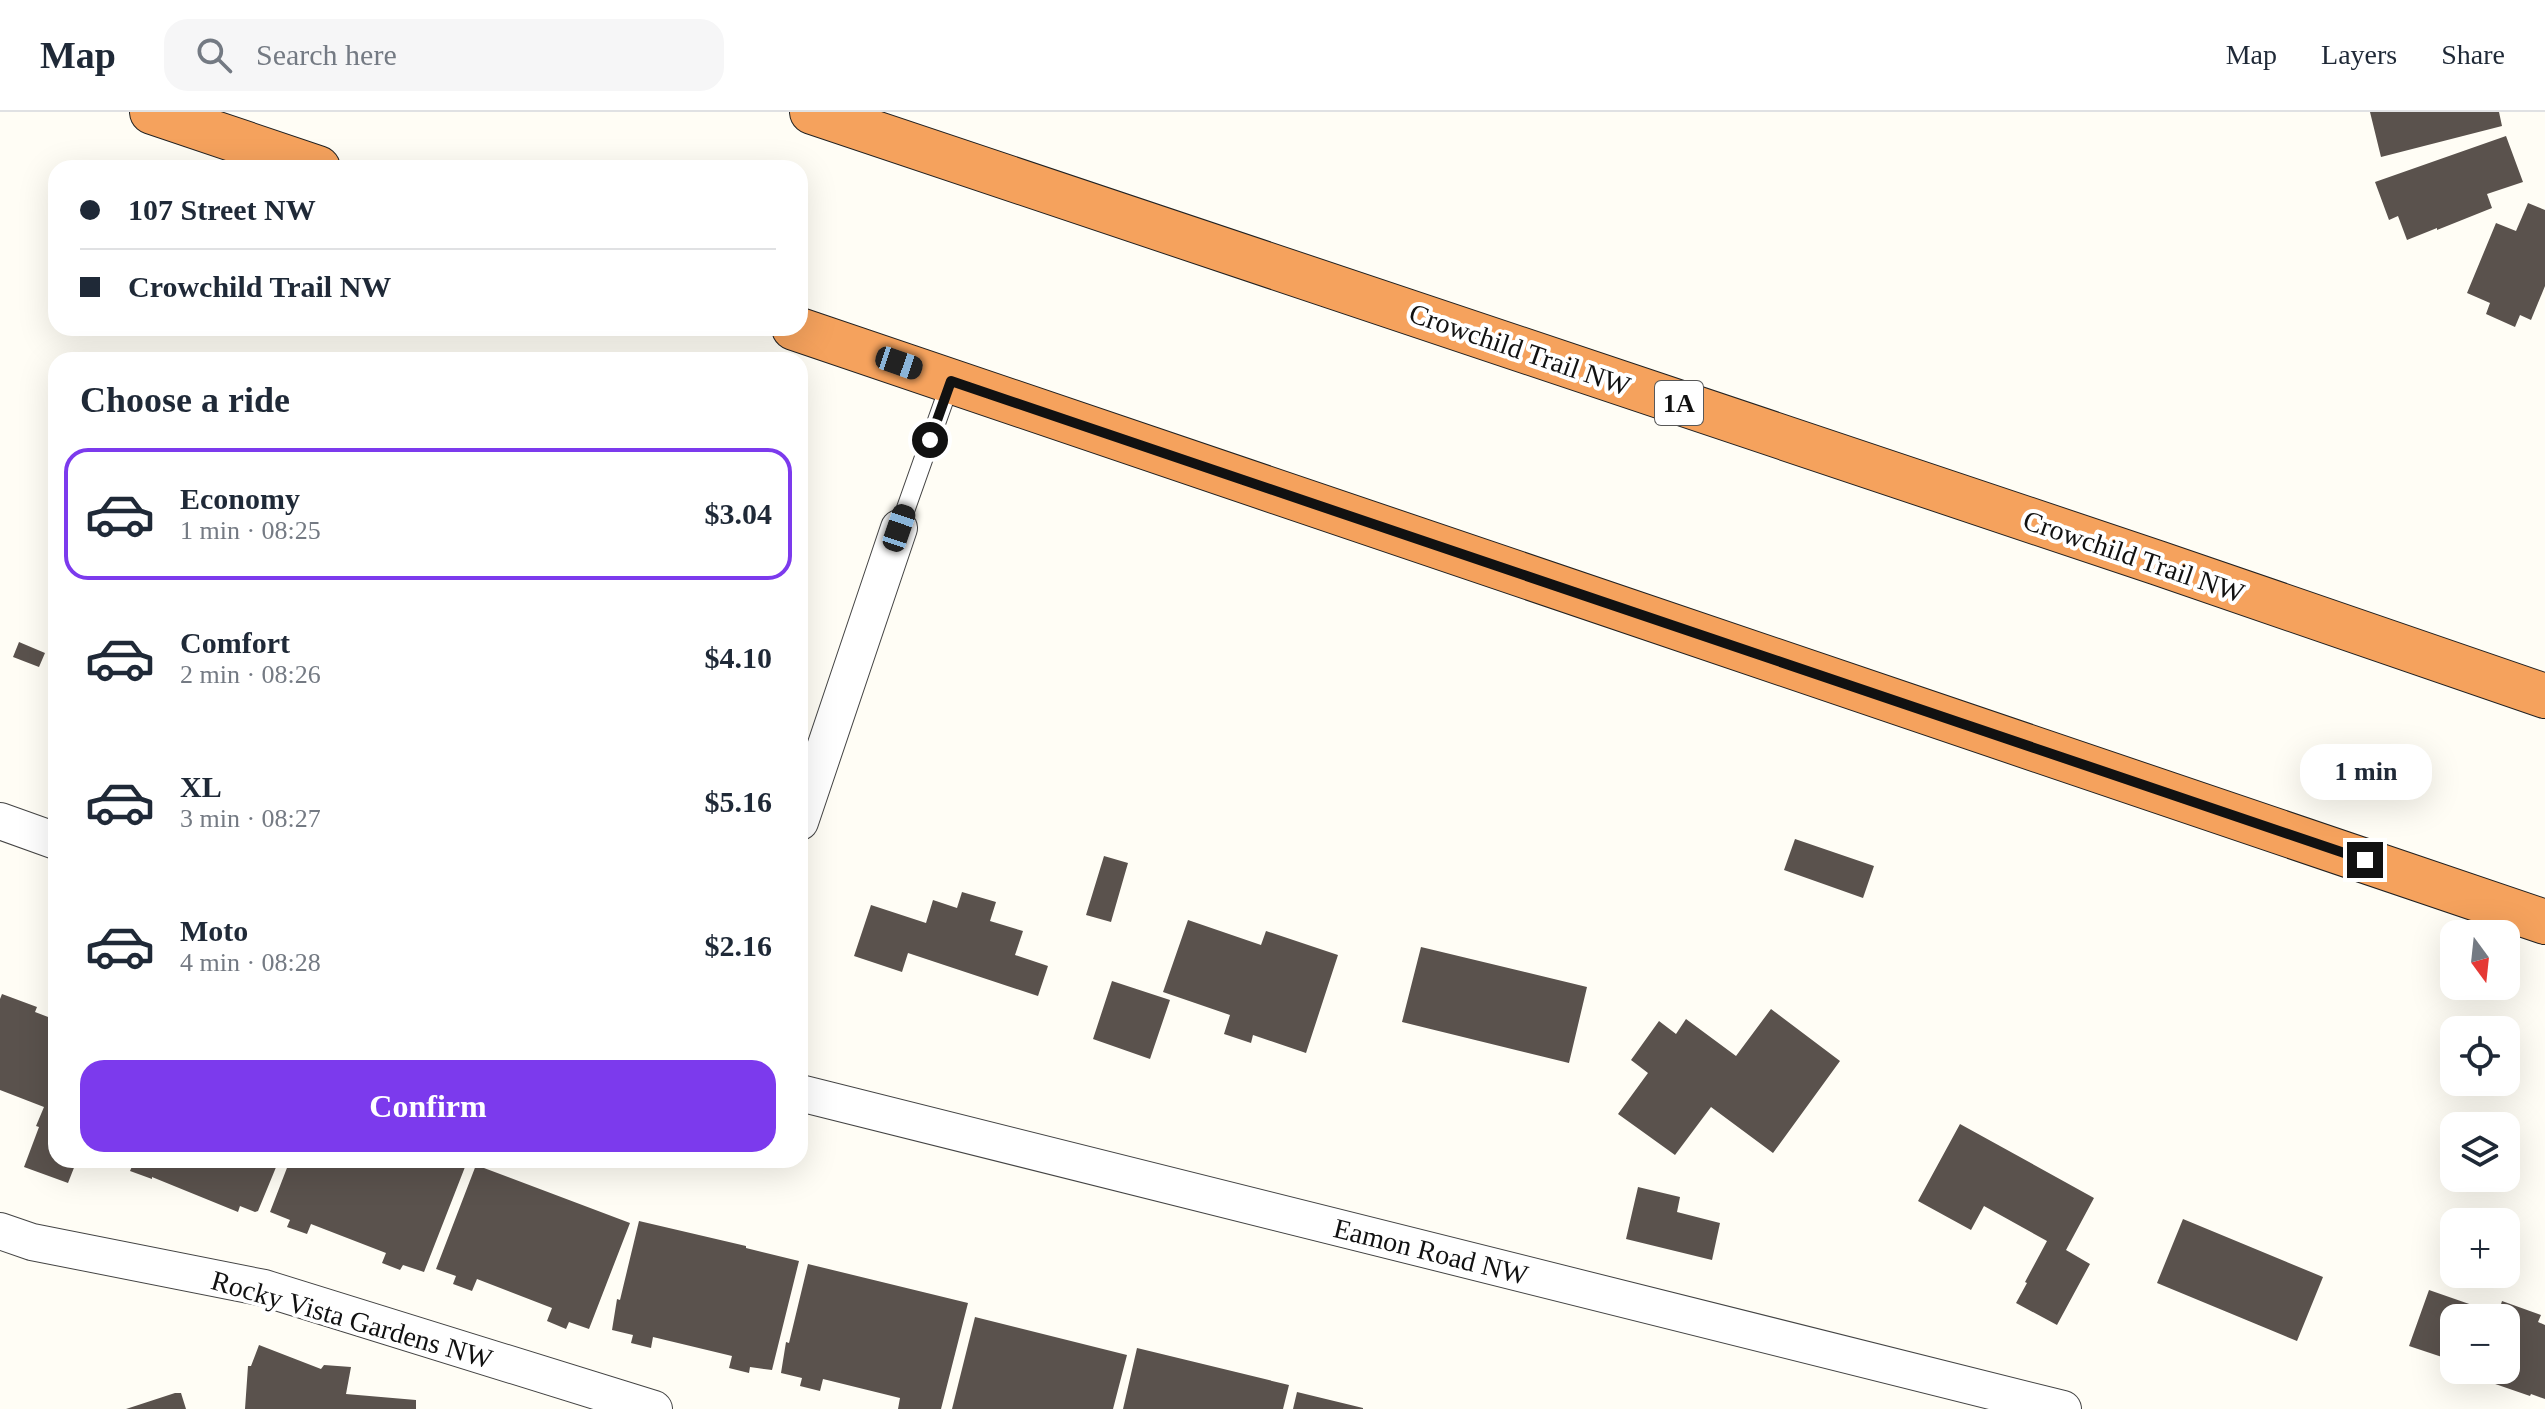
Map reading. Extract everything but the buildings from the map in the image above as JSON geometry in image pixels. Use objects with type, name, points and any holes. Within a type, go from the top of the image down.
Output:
[{"type":"highway","points":[[152,112],[294,160]]},
{"type":"highway","name":"Crowchild Trail NW","points":[[812,112],[2158,563],[2545,696]]},
{"type":"highway","points":[[808,333],[2545,922]]},
{"type":"street","points":[[808,798],[899,528]]},
{"type":"street","points":[[0,821],[48,838]]},
{"type":"street","name":"Eamon Road NW","points":[[808,1095],[2063,1409]]},
{"type":"street","name":"Rocky Vista Gardens NW","points":[[0,1231],[32,1242],[264,1288],[654,1409]]},
{"type":"lane","points":[[899,528],[951,381]]},
{"type":"route","points":[[930,440],[951,381],[2365,860]]}]
